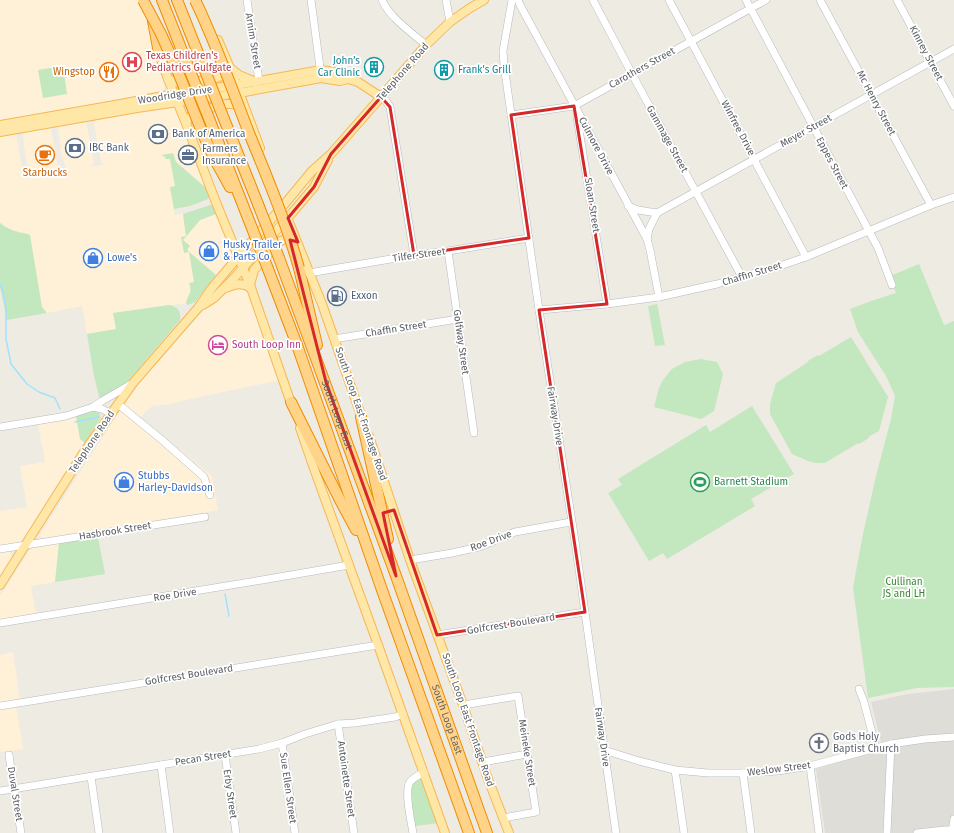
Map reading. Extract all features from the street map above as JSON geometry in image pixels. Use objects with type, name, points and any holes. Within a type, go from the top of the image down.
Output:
[{"type":"highway","points":[[143,0],[164,40],[214,158],[248,218]]},
{"type":"highway","points":[[148,0],[159,53]]},
{"type":"highway","name":"South Loop East","points":[[162,0],[297,346],[469,833]]},
{"type":"highway","name":"South Loop East","points":[[177,0],[280,258],[396,576],[487,833]]},
{"type":"highway","points":[[195,0],[211,24]]},
{"type":"highway","points":[[195,0],[211,35],[277,203],[296,256],[326,382]]},
{"type":"highway","points":[[291,402],[370,556]]},
{"type":"highway","points":[[362,417],[396,576]]},
{"type":"main road","points":[[143,0],[168,78],[250,286],[445,833]]},
{"type":"main road","name":"South Loop East Frontage Road","points":[[200,0],[230,68],[334,339],[373,446],[410,560],[509,833]]},
{"type":"main road","name":"Telephone Road","points":[[0,585],[84,452],[133,383],[198,308],[211,289],[312,171],[331,154],[426,45],[450,22],[484,0]]},
{"type":"main road","points":[[168,78],[185,84],[216,78],[224,75],[230,68],[239,75],[257,84],[249,97],[245,108],[234,104],[225,104],[197,112],[186,122]]},
{"type":"main road","name":"Woodridge Drive","points":[[0,132],[177,102],[257,84],[321,74],[340,81],[348,79],[358,82],[382,97]]},
{"type":"main road","name":"Woodridge Drive","points":[[0,125],[174,94],[238,89]]},
{"type":"main road","name":"Telephone Road","points":[[198,308],[214,298],[222,290],[288,218],[314,187],[331,154]]},
{"type":"main road","points":[[250,286],[254,270],[279,242],[288,239],[297,243]]},
{"type":"main road","points":[[222,290],[235,284],[250,286]]},
{"type":"street","name":"Arnim Street","points":[[247,0],[257,84]]},
{"type":"street","points":[[311,0],[321,74]]},
{"type":"street","points":[[382,0],[397,20],[426,45]]},
{"type":"street","points":[[446,0],[450,22]]},
{"type":"street","name":"Fairway Drive","points":[[512,0],[503,51],[504,65],[539,310],[572,522],[616,833]]},
{"type":"street","name":"Culmore Drive","points":[[518,0],[647,239],[659,297]]},
{"type":"street","name":"Gammage Street","points":[[593,0],[742,277]]},
{"type":"street","name":"Winfree Drive","points":[[669,0],[806,256]]},
{"type":"street","name":"Eppes Street","points":[[746,0],[878,248],[892,285]]},
{"type":"street","name":"Carothers Street","points":[[511,115],[574,106],[766,0]]},
{"type":"street","name":"Mc Henry Street","points":[[820,0],[931,205]]},
{"type":"street","name":"Kinney Street","points":[[897,0],[954,106]]},
{"type":"street","name":"Meyer Street","points":[[657,213],[954,49]]},
{"type":"street","points":[[382,97],[390,107],[414,255]]},
{"type":"street","name":"Sloan Street","points":[[574,106],[579,122],[607,304]]},
{"type":"street","name":"Chaffin Street","points":[[539,310],[607,304],[659,297],[717,284],[777,267],[954,197]]},
{"type":"street","points":[[628,206],[638,210],[657,213],[649,229],[647,239]]},
{"type":"street","name":"Tilfer Street","points":[[309,273],[414,255],[529,238]]},
{"type":"street","name":"Golfway Street","points":[[448,251],[474,433]]},
{"type":"street","name":"Chaffin Street","points":[[334,339],[458,319]]},
{"type":"street","points":[[0,427],[66,416],[93,407],[133,383]]},
{"type":"street","points":[[118,404],[204,477],[210,495]]},
{"type":"street","points":[[93,407],[102,409],[111,414]]},
{"type":"street","name":"Hasbrook Street","points":[[0,549],[205,517]]},
{"type":"street","name":"Roe Drive","points":[[410,560],[478,547],[515,532],[572,522]]},
{"type":"street","name":"Roe Drive","points":[[0,622],[349,565]]},
{"type":"street","name":"Golfcrest Boulevard","points":[[437,635],[585,612]]},
{"type":"street","name":"Golfcrest Boulevard","points":[[0,706],[378,645]]},
{"type":"street","points":[[859,689],[864,702],[876,748]]},
{"type":"street","name":"Meineke Street","points":[[463,705],[518,696],[536,812],[503,818]]},
{"type":"street","name":"Pecan Street","points":[[0,791],[259,749],[282,743],[338,724],[395,718],[403,714]]},
{"type":"street","name":"Antoinette Street","points":[[338,724],[354,833]]},
{"type":"street","name":"Weslow Street","points":[[604,750],[675,770],[708,773],[743,773],[778,771],[810,766],[890,744],[954,737]]},
{"type":"street","name":"Sue Ellen Street","points":[[282,743],[295,833]]},
{"type":"street","points":[[887,833],[890,744]]},
{"type":"street","points":[[483,762],[527,754]]},
{"type":"street","name":"Duval Street","points":[[9,755],[21,833]]},
{"type":"street","name":"Erby Street","points":[[225,755],[236,833]]},
{"type":"street","points":[[161,765],[170,833]]},
{"type":"street","points":[[810,766],[819,833]]},
{"type":"street","points":[[675,770],[684,833]]},
{"type":"street","points":[[413,833],[408,786],[414,778],[424,772]]},
{"type":"street","points":[[743,773],[751,833]]},
{"type":"street","points":[[91,777],[99,833]]},
{"type":"street","points":[[917,833],[945,830],[953,831],[954,820]]},
{"type":"highlighted area","points":[[381,97],[390,107],[414,255],[529,238],[511,115],[574,106],[607,304],[539,310],[585,612],[437,635],[394,510],[383,513],[396,576],[326,382],[290,240],[298,242],[288,218],[314,187],[331,154]]},
{"type":"shaded area","points":[[0,0],[140,0],[165,81],[164,89],[160,92],[0,120]]},
{"type":"shaded area","points":[[174,107],[176,108],[186,133],[206,188],[176,162],[173,153],[162,155],[166,159],[170,158],[175,187],[170,188],[175,215],[183,214],[186,236],[200,220],[216,214],[232,256],[216,275],[189,252],[194,282],[191,286],[191,293],[186,303],[114,313],[116,329],[87,334],[82,306],[47,313],[44,310],[42,307],[28,234],[15,232],[0,223],[0,136],[16,135],[24,177],[29,176],[23,132],[50,128],[60,172],[67,171],[61,154],[58,127],[86,122],[94,162],[92,167],[104,164],[101,162],[94,124],[96,120]]},
{"type":"shaded area","points":[[239,286],[248,290],[280,380],[170,404],[152,406],[140,417],[212,476],[218,510],[49,540],[45,540],[39,536],[124,404],[139,384],[208,306]]},
{"type":"shaded area","points":[[76,416],[80,439],[85,443],[24,539],[18,544],[0,546],[0,511],[27,507],[20,466],[45,462],[38,424]]},
{"type":"shaded area","points":[[59,543],[55,582],[31,586],[36,614],[0,620],[0,596],[29,551],[35,547]]},
{"type":"shaded area","points":[[8,551],[11,554],[11,560],[0,577],[0,553]]},
{"type":"shaded area","points":[[13,652],[20,701],[0,704],[0,655]]},
{"type":"shaded area","points":[[954,689],[954,833],[825,833],[816,769],[883,750],[871,702],[908,694]]},
{"type":"shaded area","points":[[16,705],[23,749],[0,752],[0,708]]},
{"type":"green space","points":[[63,66],[67,94],[43,98],[38,70]]},
{"type":"green space","points":[[173,153],[176,162],[206,188],[209,196],[208,199],[190,206],[174,209],[170,187],[175,186],[170,159],[166,159],[161,155]]},
{"type":"green space","points":[[210,205],[216,214],[200,220],[183,240],[190,246],[187,250],[216,275],[195,302],[188,305],[186,303],[190,291],[189,283],[194,282],[189,252],[184,253],[181,237],[186,236],[183,214]]},
{"type":"green space","points":[[0,223],[13,230],[30,235],[42,307],[47,313],[7,320],[0,288]]},
{"type":"green space","name":"Cullinan JS and LH","points":[[919,264],[944,325],[954,321],[954,687],[917,688],[868,698],[853,587],[863,534],[891,419],[895,396],[886,376],[858,332],[850,309],[896,293],[890,276]]},
{"type":"green space","points":[[657,304],[665,345],[655,346],[648,306]]},
{"type":"green space","points":[[169,305],[178,310],[180,320],[128,381],[100,400],[94,376],[87,334],[116,329],[113,313]]},
{"type":"green space","points":[[851,337],[888,397],[879,431],[825,463],[808,461],[792,454],[770,414],[770,404],[776,383],[808,361]]},
{"type":"green space","points":[[701,359],[717,362],[723,374],[714,411],[701,419],[654,407],[659,388],[663,380],[672,369],[685,362]]},
{"type":"green space","name":"Barnett Stadium","points":[[752,406],[794,474],[751,499],[755,506],[667,559],[663,553],[649,561],[608,493],[622,485],[618,479],[706,425],[710,432]]},
{"type":"green space","points":[[94,411],[99,413],[100,419],[85,443],[80,439],[76,416]]},
{"type":"green space","points":[[98,537],[105,574],[55,582],[59,543]]},
{"type":"green space","points":[[423,778],[439,823],[415,826],[410,790],[413,783]]},
{"type":"waterway","points":[[0,284],[3,291],[6,309],[6,339],[11,364],[27,384],[39,392],[55,398],[60,409]]},
{"type":"waterway","points":[[75,422],[99,417]]},
{"type":"waterway","points":[[225,594],[229,616]]},
{"type":"place","name":"Texas Children's Pediatrics Gulfgate","points":[[132,62]]},
{"type":"place","name":"John’s Car Clinic","points":[[374,67]]},
{"type":"place","name":"Frank’s Grill","points":[[444,70]]},
{"type":"place","name":"Wingstop","points":[[109,72]]},
{"type":"place","name":"Bank of America","points":[[158,134]]},
{"type":"place","name":"IBC Bank","points":[[75,148]]},
{"type":"place","name":"Starbucks","points":[[45,155]]},
{"type":"place","name":"Farmers Insurance","points":[[188,155]]},
{"type":"place","name":"Husky Trailer & Parts Co","points":[[209,251]]},
{"type":"place","name":"Lowe's","points":[[93,258]]},
{"type":"place","name":"Exxon","points":[[337,296]]},
{"type":"place","name":"South Loop Inn","points":[[218,345]]},
{"type":"place","name":"Stubbs Harley-Davidson","points":[[124,482]]},
{"type":"place","name":"Barnett Stadium","points":[[700,482]]},
{"type":"place","name":"Gods Holy Baptist Church","points":[[819,743]]}]
